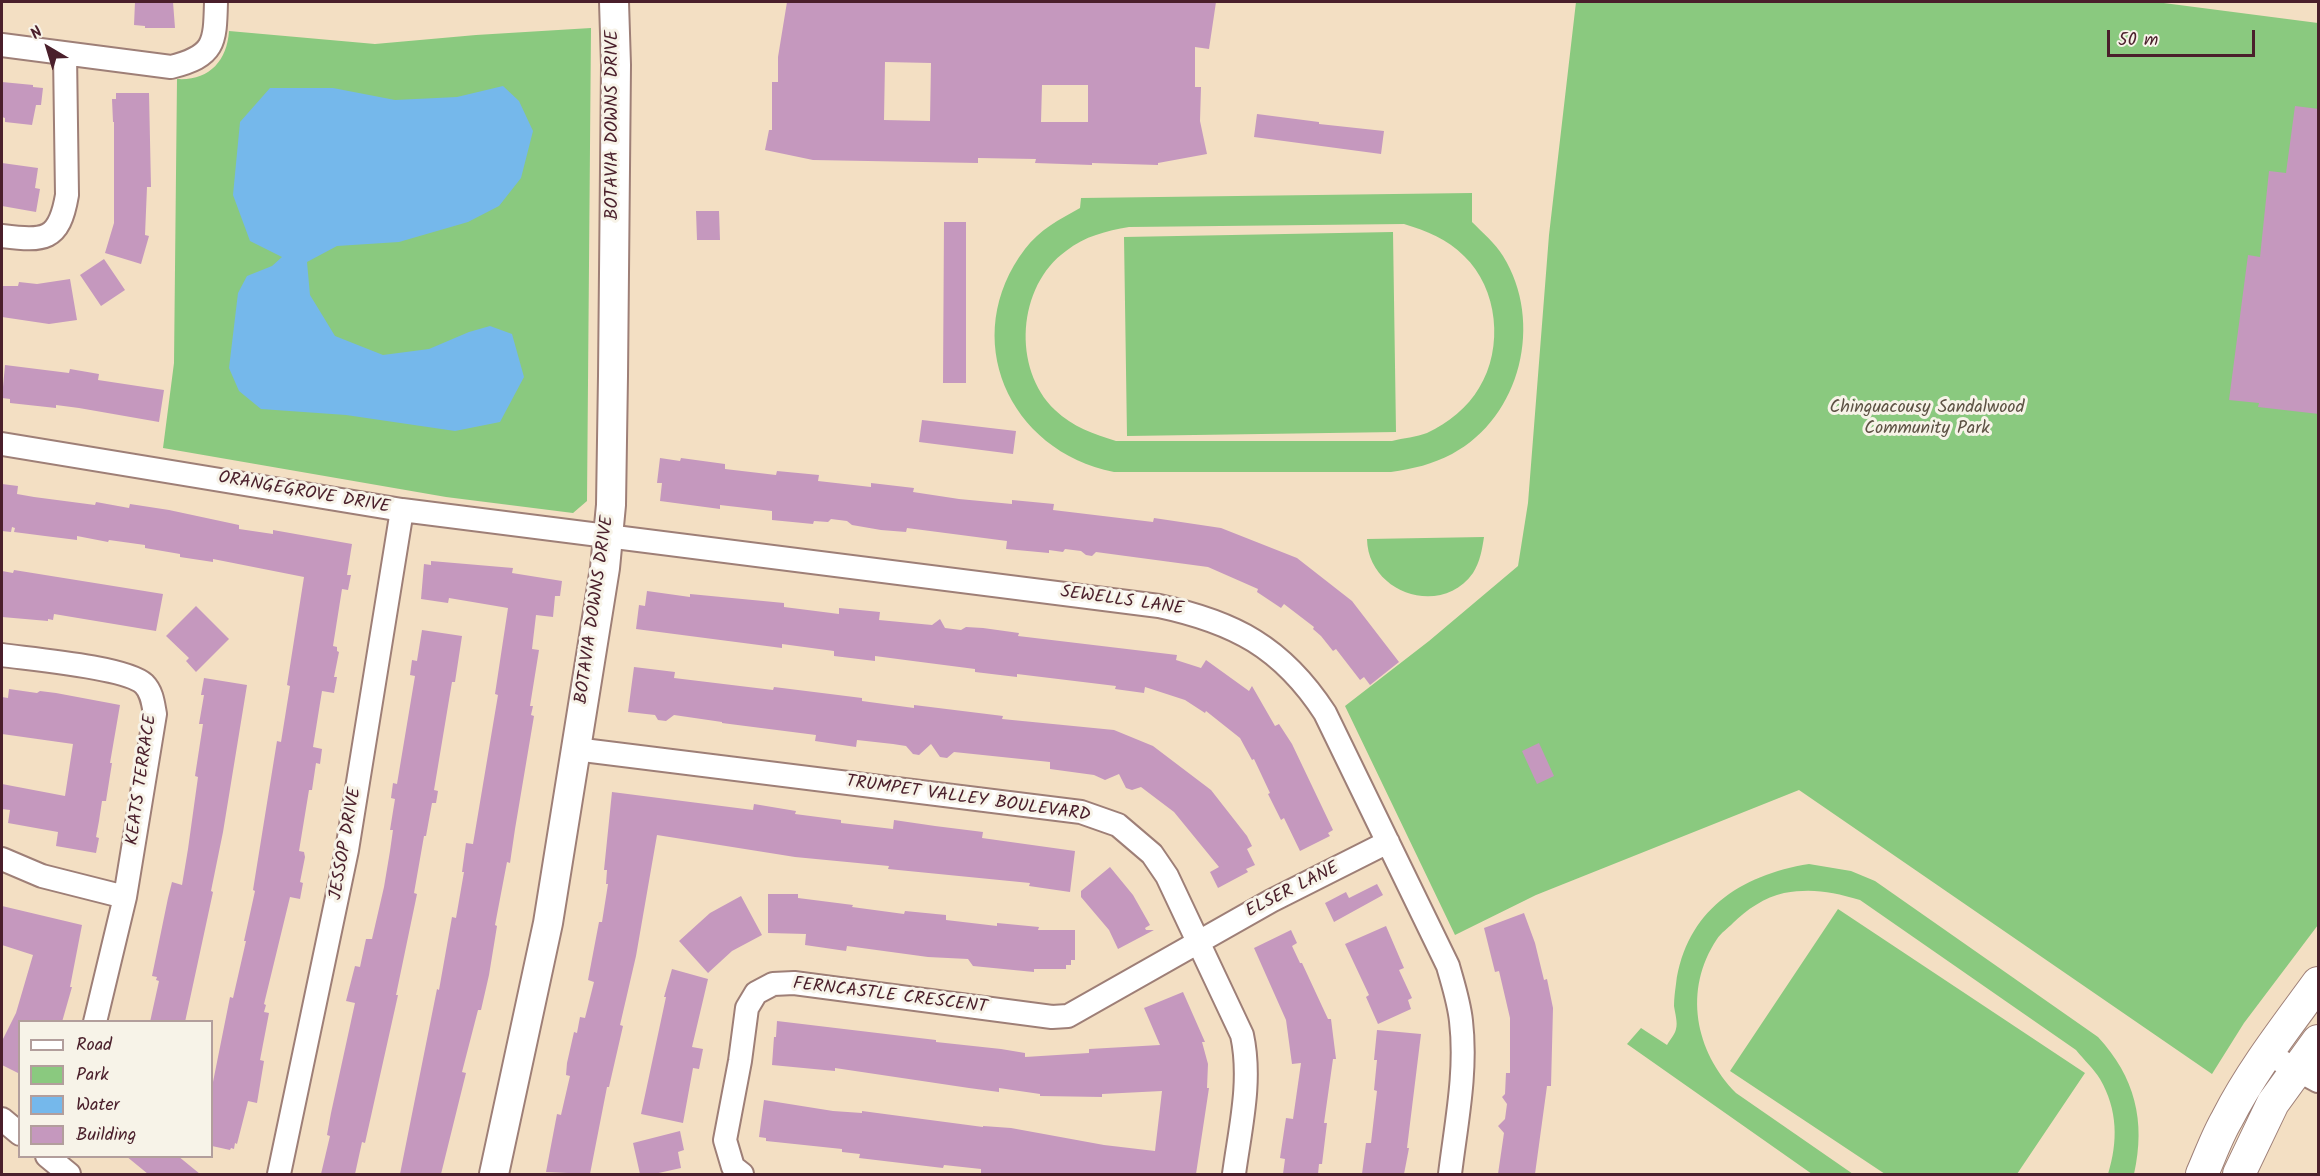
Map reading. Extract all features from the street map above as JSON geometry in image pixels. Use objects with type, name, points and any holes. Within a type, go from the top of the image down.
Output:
[{"type":"main road","points":[[2202,1174],[2225,1120],[2266,1053],[2319,983]]},
{"type":"main road","points":[[2239,1174],[2273,1103],[2308,1075],[2319,1041]]},
{"type":"street","points":[[2,45],[171,67],[193,61],[208,49],[214,35],[216,2]]},
{"type":"street","name":"BOTAVIA DOWNS DRIVE","points":[[494,1174],[548,922],[605,568],[611,506],[614,2]]},
{"type":"street","points":[[2,236],[41,239],[55,229],[63,216],[67,195],[65,54]]},
{"type":"street","name":"ORANGEGROVE DRIVE","points":[[2,444],[402,510],[608,537]]},
{"type":"street","name":"JESSOP DRIVE","points":[[279,1174],[347,850],[402,510]]},
{"type":"street","name":"SEWELLS LANE","points":[[608,537],[1159,606],[1212,619],[1259,643],[1285,664],[1312,694],[1335,732],[1448,966],[1461,1020],[1462,1073],[1450,1174]]},
{"type":"street","name":"KEATS TERRACE","points":[[2,655],[115,671],[135,677],[146,686],[152,697],[155,714],[125,897],[95,1020]]},
{"type":"street","name":"TRUMPET VALLEY BOULEVARD","points":[[575,749],[1071,811],[1118,825],[1144,846],[1160,865],[1242,1035],[1247,1075],[1234,1174]]},
{"type":"street","name":"ELSER LANE","points":[[1199,942],[1271,901],[1388,842]]},
{"type":"street","points":[[2,860],[42,876],[125,897]]},
{"type":"street","name":"FERNCASTLE CRESCENT","points":[[742,1174],[733,1167],[724,1140],[740,1061],[747,1008],[756,993],[773,984],[794,983],[1052,1017],[1068,1016],[1199,942]]},
{"type":"street","points":[[2266,1053],[2308,1075]]},
{"type":"street","points":[[2,1119],[18,1132]]},
{"type":"street","points":[[49,1158],[69,1174]]},
{"type":"green space","name":"Chinguacousy Sandalwood Community Park","points":[[1576,2],[2156,2],[2318,23],[2318,925],[2244,1023],[2212,1074],[1799,790],[1536,895],[1455,935],[1345,706],[1429,641],[1518,566],[1528,503],[1549,235]]},
{"type":"green space","points":[[591,28],[587,501],[573,513],[446,497],[163,448],[174,363],[177,79],[198,77],[214,67],[224,52],[229,31],[375,44]]},
{"type":"green space","points":[[1472,193],[1472,222],[1493,242],[1503,256],[1515,282],[1522,310],[1523,338],[1519,366],[1509,392],[1495,417],[1476,438],[1445,458],[1399,471],[1114,472],[1077,460],[1046,441],[1022,415],[1005,386],[996,353],[996,318],[1005,283],[1025,249],[1043,231],[1080,208],[1081,198]],"holes":[[[1404,224],[1444,240],[1464,256],[1484,284],[1494,319],[1492,355],[1479,388],[1457,414],[1427,433],[1392,441],[1116,441],[1099,436],[1062,416],[1041,393],[1032,373],[1027,351],[1026,328],[1030,306],[1038,285],[1050,266],[1081,241],[1112,230],[1129,227]]]},
{"type":"green space","points":[[1393,232],[1396,432],[1127,436],[1124,237]]},
{"type":"green space","points":[[1484,537],[1479,560],[1473,573],[1459,587],[1443,594],[1426,596],[1408,593],[1393,585],[1379,573],[1371,558],[1367,539]]},
{"type":"green space","points":[[1809,864],[1851,871],[1875,881],[2098,1037],[2121,1068],[2134,1101],[2139,1136],[2134,1174],[2108,1174],[2115,1138],[2110,1102],[2100,1079],[2076,1050],[1860,900],[1850,897],[1822,892],[1784,893],[1750,909],[1717,939],[1706,959],[1697,999],[1698,1019],[1703,1039],[1722,1076],[1736,1093],[1853,1174],[1812,1174],[1627,1044],[1641,1028],[1667,1045],[1677,1027],[1674,998],[1682,958],[1691,936],[1704,917],[1720,901],[1761,877]]},
{"type":"green space","points":[[1838,909],[2085,1073],[2017,1174],[1885,1174],[1730,1071]]},
{"type":"water","points":[[503,86],[519,101],[533,131],[521,178],[499,206],[468,222],[399,242],[337,246],[307,262],[310,295],[335,336],[383,355],[429,349],[490,326],[512,334],[524,377],[500,422],[455,431],[346,415],[261,409],[239,391],[229,368],[238,293],[247,276],[272,266],[282,257],[250,241],[233,195],[240,122],[270,88],[333,88],[395,100],[457,97]]},
{"type":"building","points":[[135,2],[173,2],[175,28],[145,28],[145,26],[134,25]]},
{"type":"building","points":[[787,2],[1216,2],[1209,49],[1195,47],[1195,87],[1201,87],[1200,121],[1207,154],[1158,163],[1158,165],[1035,163],[1036,159],[978,158],[978,163],[813,160],[765,150],[769,130],[772,130],[772,82],[778,82],[778,57]],"holes":[[[885,62],[931,63],[930,121],[884,120]],[[1042,85],[1088,85],[1088,122],[1041,122]]]},
{"type":"building","points":[[2,82],[43,88],[41,105],[36,105],[32,125],[5,122],[5,118],[2,117]]},
{"type":"building","points":[[116,93],[149,93],[151,187],[147,187],[145,235],[149,236],[141,264],[105,253],[114,223],[112,99],[116,99]]},
{"type":"building","points":[[2295,106],[2319,109],[2319,414],[2258,407],[2259,403],[2229,400],[2248,255],[2260,257],[2269,171],[2286,173]]},
{"type":"building","points":[[1257,114],[1384,131],[1381,154],[1254,137]]},
{"type":"building","points":[[2,163],[38,168],[35,188],[40,189],[36,212],[2,206]]},
{"type":"building","points":[[696,211],[719,211],[720,240],[697,240]]},
{"type":"building","points":[[944,222],[966,222],[966,383],[943,383]]},
{"type":"building","points":[[104,259],[125,290],[101,306],[80,275]]},
{"type":"building","points":[[70,279],[77,320],[49,324],[2,317],[2,286],[18,286],[19,282],[37,284]]},
{"type":"building","points":[[5,365],[69,373],[70,369],[99,374],[98,380],[164,390],[159,422],[56,405],[56,408],[10,403],[10,399],[2,398]]},
{"type":"building","points":[[922,420],[1016,431],[1013,454],[919,442]]},
{"type":"building","points":[[660,458],[680,461],[681,458],[725,464],[725,469],[776,475],[777,471],[819,475],[818,481],[871,487],[871,483],[914,488],[913,492],[959,499],[1012,504],[1012,500],[1054,504],[1053,510],[1153,522],[1154,518],[1221,528],[1297,558],[1352,601],[1399,662],[1370,685],[1364,677],[1360,680],[1336,649],[1333,651],[1313,629],[1314,627],[1284,604],[1281,608],[1257,592],[1258,589],[1208,567],[1096,552],[1092,556],[1081,551],[1065,549],[1063,552],[1049,550],[1049,553],[1006,549],[1007,541],[907,528],[906,532],[881,530],[831,519],[828,522],[814,521],[813,524],[772,520],[772,511],[720,505],[720,509],[660,501],[662,483],[657,483]]},
{"type":"building","points":[[2,484],[18,486],[17,494],[34,497],[95,505],[96,502],[129,508],[130,504],[239,525],[239,529],[273,534],[273,530],[352,544],[347,575],[351,575],[348,590],[342,589],[333,646],[337,647],[339,652],[334,677],[337,677],[334,693],[322,691],[313,747],[322,749],[320,764],[316,763],[312,790],[309,790],[299,851],[304,852],[305,857],[300,882],[303,883],[300,899],[290,897],[264,1004],[266,1005],[264,1012],[269,1013],[260,1060],[264,1061],[257,1103],[248,1101],[234,1149],[213,1146],[213,1082],[230,997],[233,998],[246,941],[244,941],[255,891],[253,890],[277,741],[281,742],[290,686],[287,685],[304,577],[213,559],[213,562],[180,557],[180,554],[145,548],[145,545],[109,540],[108,542],[77,536],[77,540],[14,532],[15,528],[12,527],[11,532],[2,531]]},
{"type":"building","points":[[431,561],[513,568],[512,573],[562,581],[560,596],[555,596],[553,617],[536,615],[532,649],[539,650],[530,706],[533,706],[531,715],[534,716],[510,863],[507,862],[495,925],[497,926],[489,975],[462,1072],[466,1073],[441,1174],[400,1174],[452,917],[456,918],[464,872],[462,872],[466,843],[473,844],[498,695],[495,694],[508,608],[449,598],[448,603],[421,599],[424,564],[431,565]]},
{"type":"building","points":[[14,570],[163,594],[156,631],[54,614],[53,620],[48,619],[48,621],[2,617],[2,571],[13,573]]},
{"type":"building","points":[[647,591],[690,597],[690,594],[784,603],[784,607],[839,614],[839,608],[880,612],[879,620],[932,625],[940,619],[945,628],[961,630],[966,627],[983,628],[1019,633],[1018,636],[1177,655],[1176,660],[1201,668],[1206,660],[1249,691],[1252,686],[1275,726],[1279,724],[1292,744],[1333,830],[1328,833],[1330,836],[1300,851],[1284,818],[1281,820],[1268,794],[1270,793],[1254,759],[1252,760],[1240,738],[1206,711],[1205,713],[1185,700],[1145,687],[1144,693],[1115,689],[1116,686],[1017,674],[1017,677],[975,672],[975,669],[875,656],[875,661],[834,656],[834,651],[782,644],[782,648],[636,629],[639,605],[645,606]]},
{"type":"building","points":[[196,606],[229,639],[196,672],[186,661],[189,658],[166,636]]},
{"type":"building","points":[[422,630],[462,636],[434,790],[438,791],[436,803],[432,803],[426,836],[424,836],[414,893],[417,894],[396,995],[398,995],[365,1143],[362,1142],[355,1174],[321,1174],[330,1136],[327,1135],[331,1113],[355,1003],[346,1001],[355,966],[360,967],[366,939],[372,939],[384,887],[393,830],[390,830],[395,799],[391,798],[393,783],[397,784],[415,676],[410,675],[412,660],[417,661]]},
{"type":"building","points":[[634,667],[675,672],[674,678],[773,690],[774,687],[862,698],[862,701],[914,708],[914,705],[1003,716],[1002,719],[1114,730],[1153,746],[1211,790],[1247,836],[1252,846],[1247,849],[1255,865],[1246,869],[1248,872],[1218,888],[1210,872],[1219,867],[1174,812],[1141,787],[1132,790],[1126,788],[1119,774],[1105,780],[1094,775],[1050,769],[1050,762],[954,752],[947,758],[940,757],[931,744],[919,755],[913,754],[906,746],[893,744],[857,740],[856,747],[815,741],[816,735],[674,715],[666,721],[658,720],[655,715],[628,712]]},
{"type":"building","points":[[204,678],[247,685],[211,891],[213,892],[185,1020],[150,1020],[159,981],[156,980],[157,977],[152,976],[168,898],[172,882],[182,885],[188,849],[203,724],[199,724],[204,695],[201,695]]},
{"type":"building","points":[[9,689],[56,693],[120,705],[106,801],[102,801],[96,837],[99,838],[96,853],[56,846],[58,832],[8,823],[10,810],[2,809],[2,784],[65,796],[73,744],[2,734],[2,697],[8,698]]},
{"type":"building","points":[[1539,743],[1554,776],[1537,784],[1522,751]]},
{"type":"building","points":[[612,792],[753,810],[754,804],[796,811],[795,814],[841,820],[841,823],[893,829],[894,820],[983,832],[982,838],[1075,851],[1070,892],[1029,886],[1030,883],[888,869],[889,866],[795,857],[657,835],[636,956],[620,1025],[623,1026],[609,1087],[607,1087],[590,1174],[546,1172],[557,1114],[561,1115],[570,1076],[566,1075],[567,1063],[574,1032],[577,1033],[580,1017],[585,1018],[594,982],[588,980],[599,922],[602,922],[608,884],[606,884],[607,870],[604,870]]},
{"type":"building","points":[[1110,867],[1133,895],[1150,925],[1145,928],[1146,930],[1154,930],[1118,949],[1109,930],[1081,897],[1081,891]]},
{"type":"building","points":[[1377,884],[1383,895],[1334,922],[1325,903],[1346,892],[1349,898]]},
{"type":"building","points":[[768,894],[798,894],[798,898],[853,905],[852,907],[904,914],[905,911],[946,915],[946,920],[997,926],[997,923],[1039,927],[1038,930],[1075,930],[1075,960],[1071,960],[1071,965],[1066,965],[1066,969],[1034,969],[1034,972],[973,966],[968,959],[928,957],[847,946],[846,951],[805,945],[806,934],[768,933]]},
{"type":"building","points":[[741,896],[762,935],[732,951],[708,973],[679,941],[710,913]]},
{"type":"building","points":[[2,906],[82,925],[70,987],[72,987],[63,1020],[18,1020],[18,1073],[2,1065],[2,1041],[16,1013],[33,955],[2,945]]},
{"type":"building","points":[[1524,913],[1535,943],[1544,980],[1547,979],[1553,1008],[1551,1086],[1547,1086],[1535,1174],[1498,1174],[1504,1133],[1498,1126],[1505,1119],[1507,1104],[1502,1097],[1505,1094],[1506,1073],[1510,1073],[1510,1018],[1499,971],[1495,972],[1484,928]]},
{"type":"building","points":[[1386,926],[1404,968],[1399,970],[1412,998],[1408,1000],[1411,1009],[1378,1024],[1366,997],[1369,995],[1345,944]]},
{"type":"building","points":[[1291,930],[1297,943],[1292,946],[1328,1019],[1331,1019],[1336,1059],[1333,1059],[1324,1123],[1327,1123],[1322,1164],[1319,1164],[1318,1174],[1283,1174],[1285,1159],[1280,1158],[1286,1118],[1293,1119],[1301,1063],[1292,1064],[1286,1020],[1254,948]]},
{"type":"building","points":[[672,969],[708,979],[692,1047],[703,1049],[699,1069],[693,1068],[683,1123],[641,1114],[666,997],[664,997]]},
{"type":"building","points":[[1183,992],[1205,1042],[1202,1042],[1208,1064],[1207,1088],[1209,1088],[1196,1174],[991,1174],[981,1173],[981,1169],[944,1165],[943,1168],[859,1158],[860,1154],[842,1152],[842,1149],[766,1141],[766,1138],[759,1137],[764,1100],[833,1111],[862,1113],[862,1111],[983,1127],[1011,1128],[1104,1145],[1155,1151],[1162,1091],[1102,1094],[1102,1097],[1040,1096],[1040,1094],[999,1088],[999,1092],[835,1068],[835,1071],[772,1065],[774,1037],[776,1037],[777,1021],[1001,1049],[1025,1053],[1025,1057],[1089,1053],[1089,1049],[1160,1045],[1144,1008]]},
{"type":"building","points":[[1377,1030],[1421,1034],[1407,1148],[1409,1148],[1404,1174],[1362,1174],[1366,1143],[1371,1143],[1377,1091],[1374,1090],[1377,1060],[1374,1060]]},
{"type":"building","points":[[680,1131],[684,1150],[678,1152],[681,1168],[654,1174],[640,1174],[633,1143]]},
{"type":"building","points":[[128,1158],[180,1158],[200,1174],[148,1174]]}]
